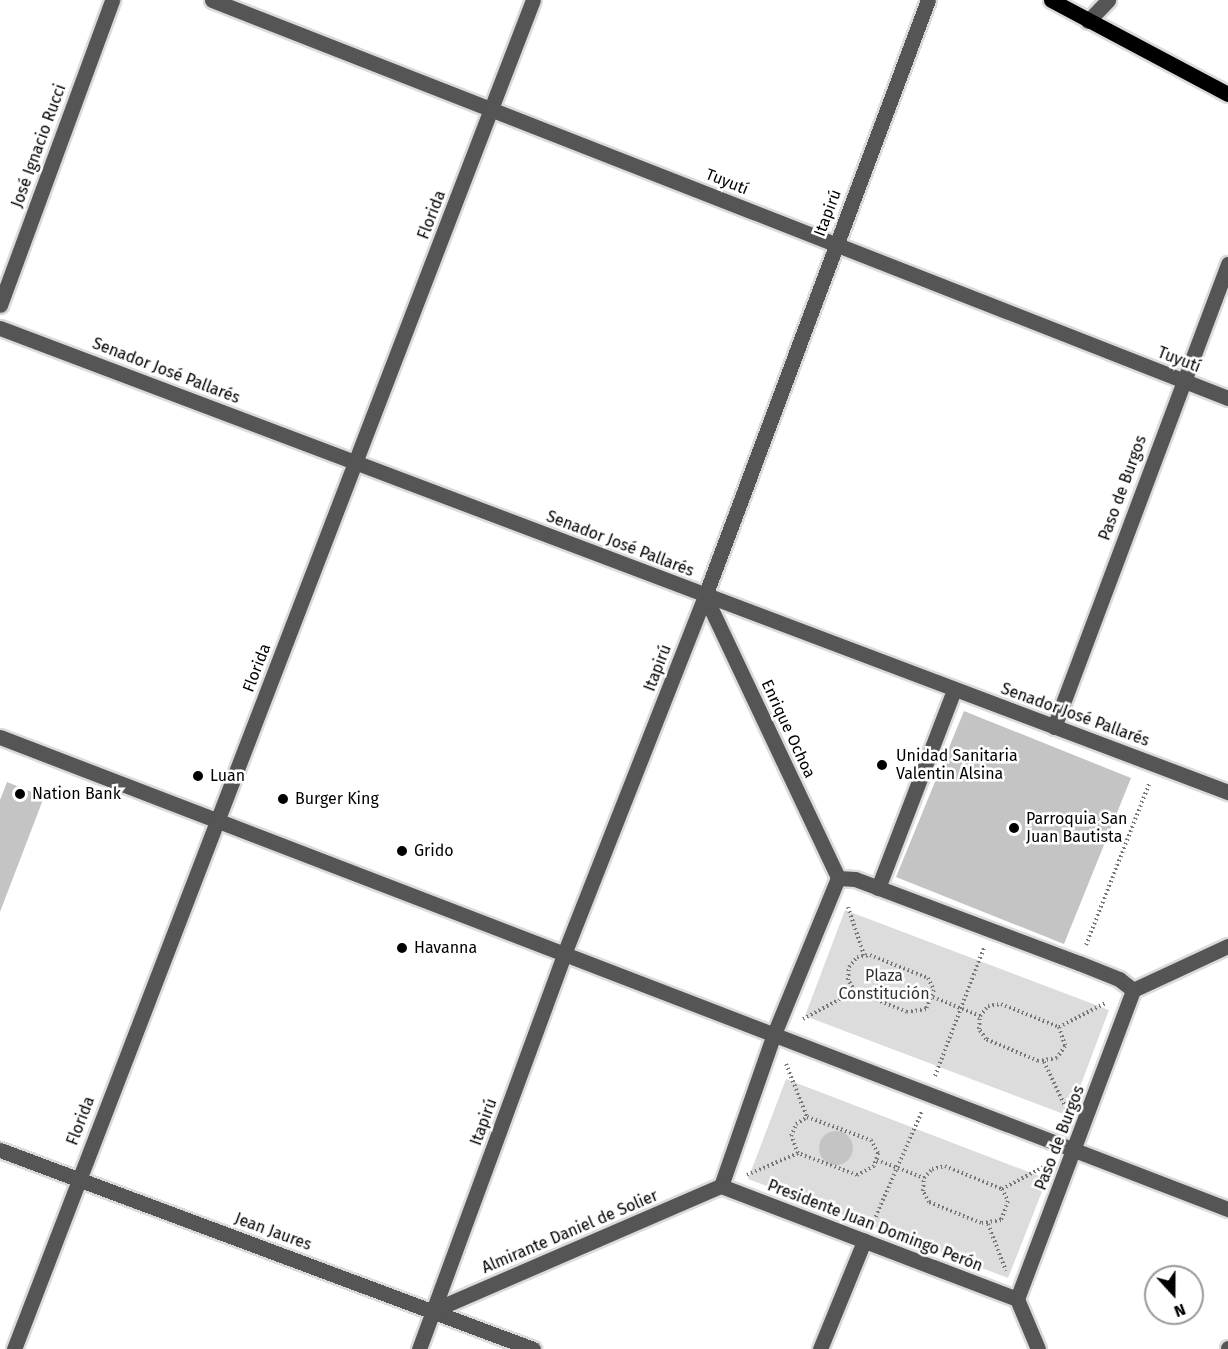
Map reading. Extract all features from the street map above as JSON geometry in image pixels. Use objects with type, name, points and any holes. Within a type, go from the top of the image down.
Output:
[{"type":"main road","points":[[1051,0],[1228,94]]},
{"type":"street","name":"José Ignacio Rucci","points":[[0,305],[112,0]]},
{"type":"street","name":"Tuyutí","points":[[212,0],[493,108],[1228,398]]},
{"type":"street","name":"Florida","points":[[14,1349],[77,1180],[357,462],[533,0]]},
{"type":"street","name":"Itapirú","points":[[419,1349],[564,954],[705,596],[928,0]]},
{"type":"street","points":[[1088,21],[1108,0]]},
{"type":"street","name":"Paso de Burgos","points":[[1054,726],[1182,381],[1228,264]]},
{"type":"street","name":"Senador José Pallarés","points":[[0,328],[1228,792]]},
{"type":"street","name":"Enrique Ochoa","points":[[705,596],[838,878]]},
{"type":"street","points":[[878,888],[954,690]]},
{"type":"street","points":[[0,737],[929,1094],[1077,1144],[1228,1209]]},
{"type":"street","points":[[721,1186],[774,1034],[838,878],[878,888],[1079,963],[1119,979],[1133,990],[1228,946]]},
{"type":"street","name":"Paso de Burgos","points":[[1017,1299],[1133,990]]},
{"type":"street","name":"Jean Jaures","points":[[0,1150],[434,1310],[533,1349]]},
{"type":"street","name":"Almirante Daniel de Solier","points":[[434,1310],[721,1186]]},
{"type":"street","name":"Presidente Juan Domingo Perón","points":[[721,1186],[1017,1299]]},
{"type":"street","points":[[820,1349],[864,1241]]},
{"type":"street","points":[[1017,1299],[1038,1349]]},
{"type":"path","points":[[1079,963],[1157,764]]},
{"type":"path","points":[[838,878],[864,955]]},
{"type":"path","points":[[864,1241],[899,1168],[990,931]]},
{"type":"path","points":[[864,955],[922,974],[932,984],[933,997],[926,1009],[913,1013],[855,991],[848,974],[852,962],[864,955]]},
{"type":"path","points":[[1059,1027],[1065,1046],[1057,1058],[1044,1062],[986,1040],[979,1029],[980,1016],[988,1006],[1001,1004],[1059,1027],[1133,990]]},
{"type":"path","points":[[807,1117],[793,1130],[791,1142],[798,1153],[857,1175],[870,1171],[877,1160],[875,1146],[866,1137],[807,1117],[774,1034],[855,991]]},
{"type":"path","points":[[933,997],[980,1016]]},
{"type":"path","points":[[1002,1189],[1077,1144],[1044,1062]]},
{"type":"path","points":[[721,1186],[798,1153]]},
{"type":"path","points":[[877,1160],[924,1178]]},
{"type":"path","points":[[945,1166],[1002,1189],[1008,1208],[1001,1220],[988,1224],[929,1202],[923,1191],[924,1178],[932,1168],[945,1166]]},
{"type":"path","points":[[988,1224],[1017,1299]]},
{"type":"green space","name":"Plaza Constitución","points":[[845,910],[1109,1010],[1069,1116],[805,1016]]},
{"type":"green space","points":[[786,1079],[1047,1179],[1008,1278],[748,1179]]},
{"type":"building","name":"Parroquia San Juan Bautista","points":[[964,711],[1131,778],[1064,944],[896,877]]},
{"type":"building","points":[[7,782],[44,797],[0,912],[0,800]]},
{"type":"building","points":[[836,1131],[848,1136],[853,1148],[848,1160],[836,1165],[824,1160],[819,1148],[824,1136]]},
{"type":"place","name":"Unidad Sanitaria Valentin Alsina","points":[[882,765]]},
{"type":"place","name":"Luan","points":[[198,776]]},
{"type":"place","name":"Nation Bank","points":[[20,794]]},
{"type":"place","name":"Burger King","points":[[283,799]]},
{"type":"place","name":"Parroquia San Juan Bautista","points":[[1014,828]]},
{"type":"place","name":"Grido","points":[[402,851]]},
{"type":"place","name":"Havanna","points":[[402,948]]}]
